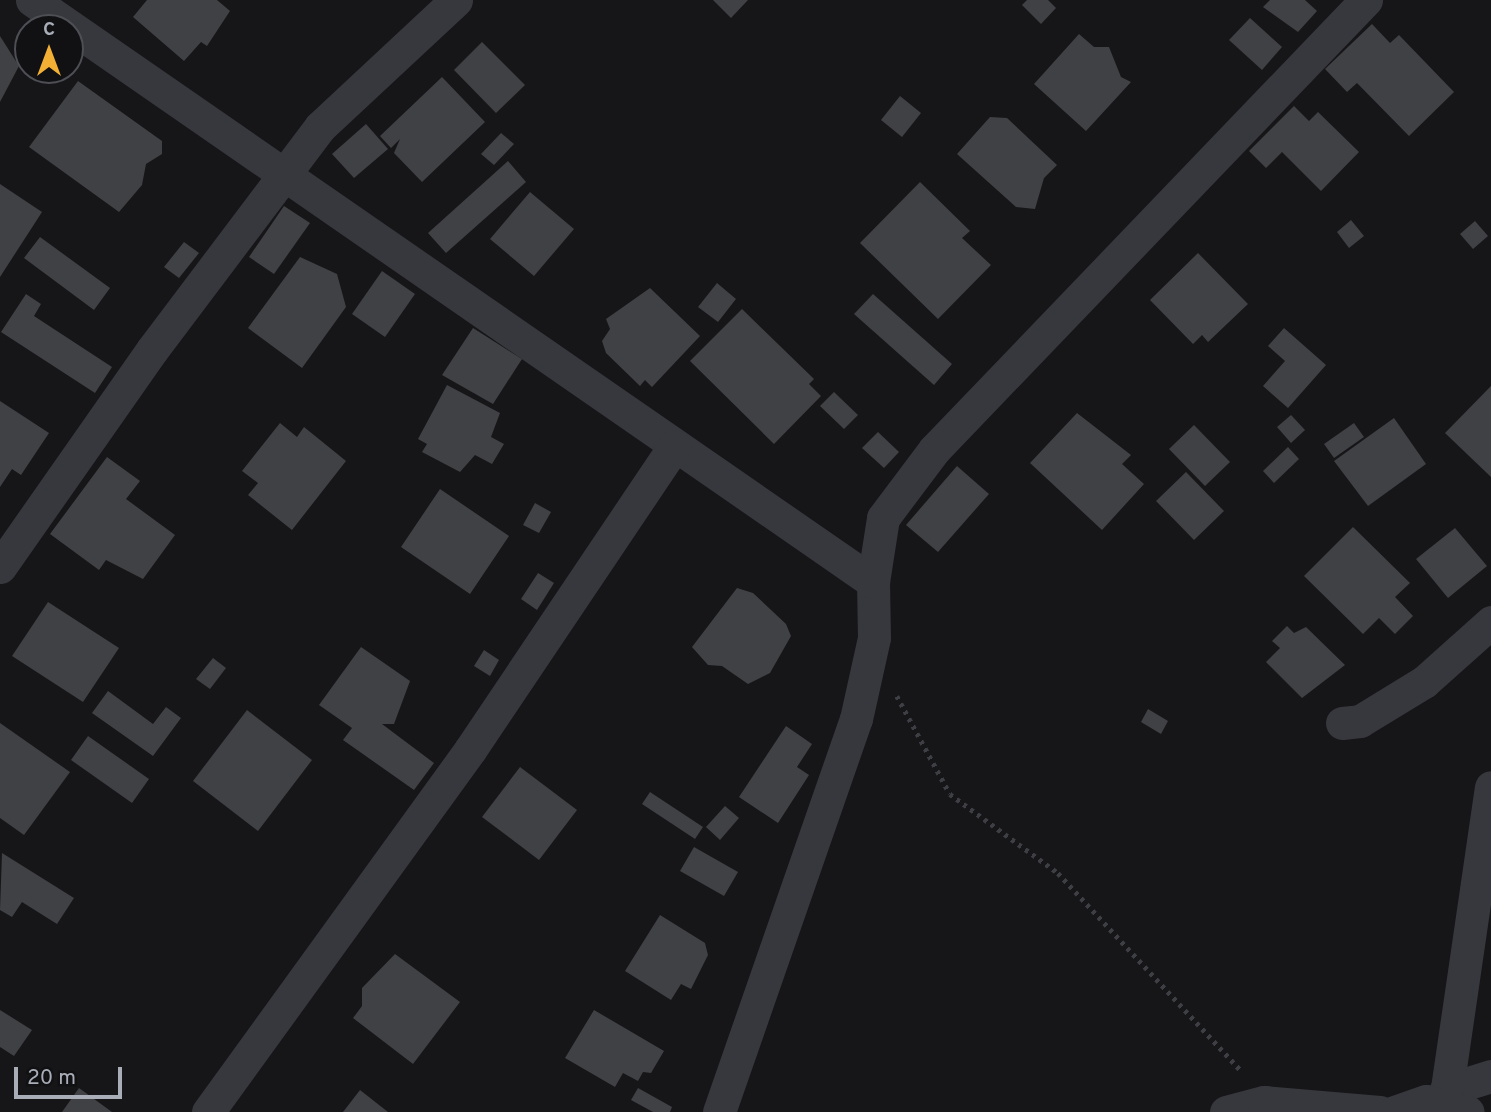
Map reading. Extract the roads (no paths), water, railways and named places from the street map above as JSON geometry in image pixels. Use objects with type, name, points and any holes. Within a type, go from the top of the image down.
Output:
[{"type":"street","points":[[32,0],[285,172],[674,446],[873,582]]},
{"type":"street","points":[[0,567],[285,172],[329,117],[456,0]]},
{"type":"street","points":[[719,1112],[856,719],[873,645],[873,582],[883,518],[934,450],[1366,0]]},
{"type":"street","points":[[208,1112],[470,750],[674,446]]},
{"type":"street","points":[[1342,723],[1360,721],[1424,682],[1491,621]]},
{"type":"street","points":[[1453,1101],[1491,787]]},
{"type":"street","points":[[1394,1112],[1426,1101],[1453,1101],[1491,1076]]},
{"type":"street","points":[[1226,1112],[1277,1102],[1380,1112]]}]
